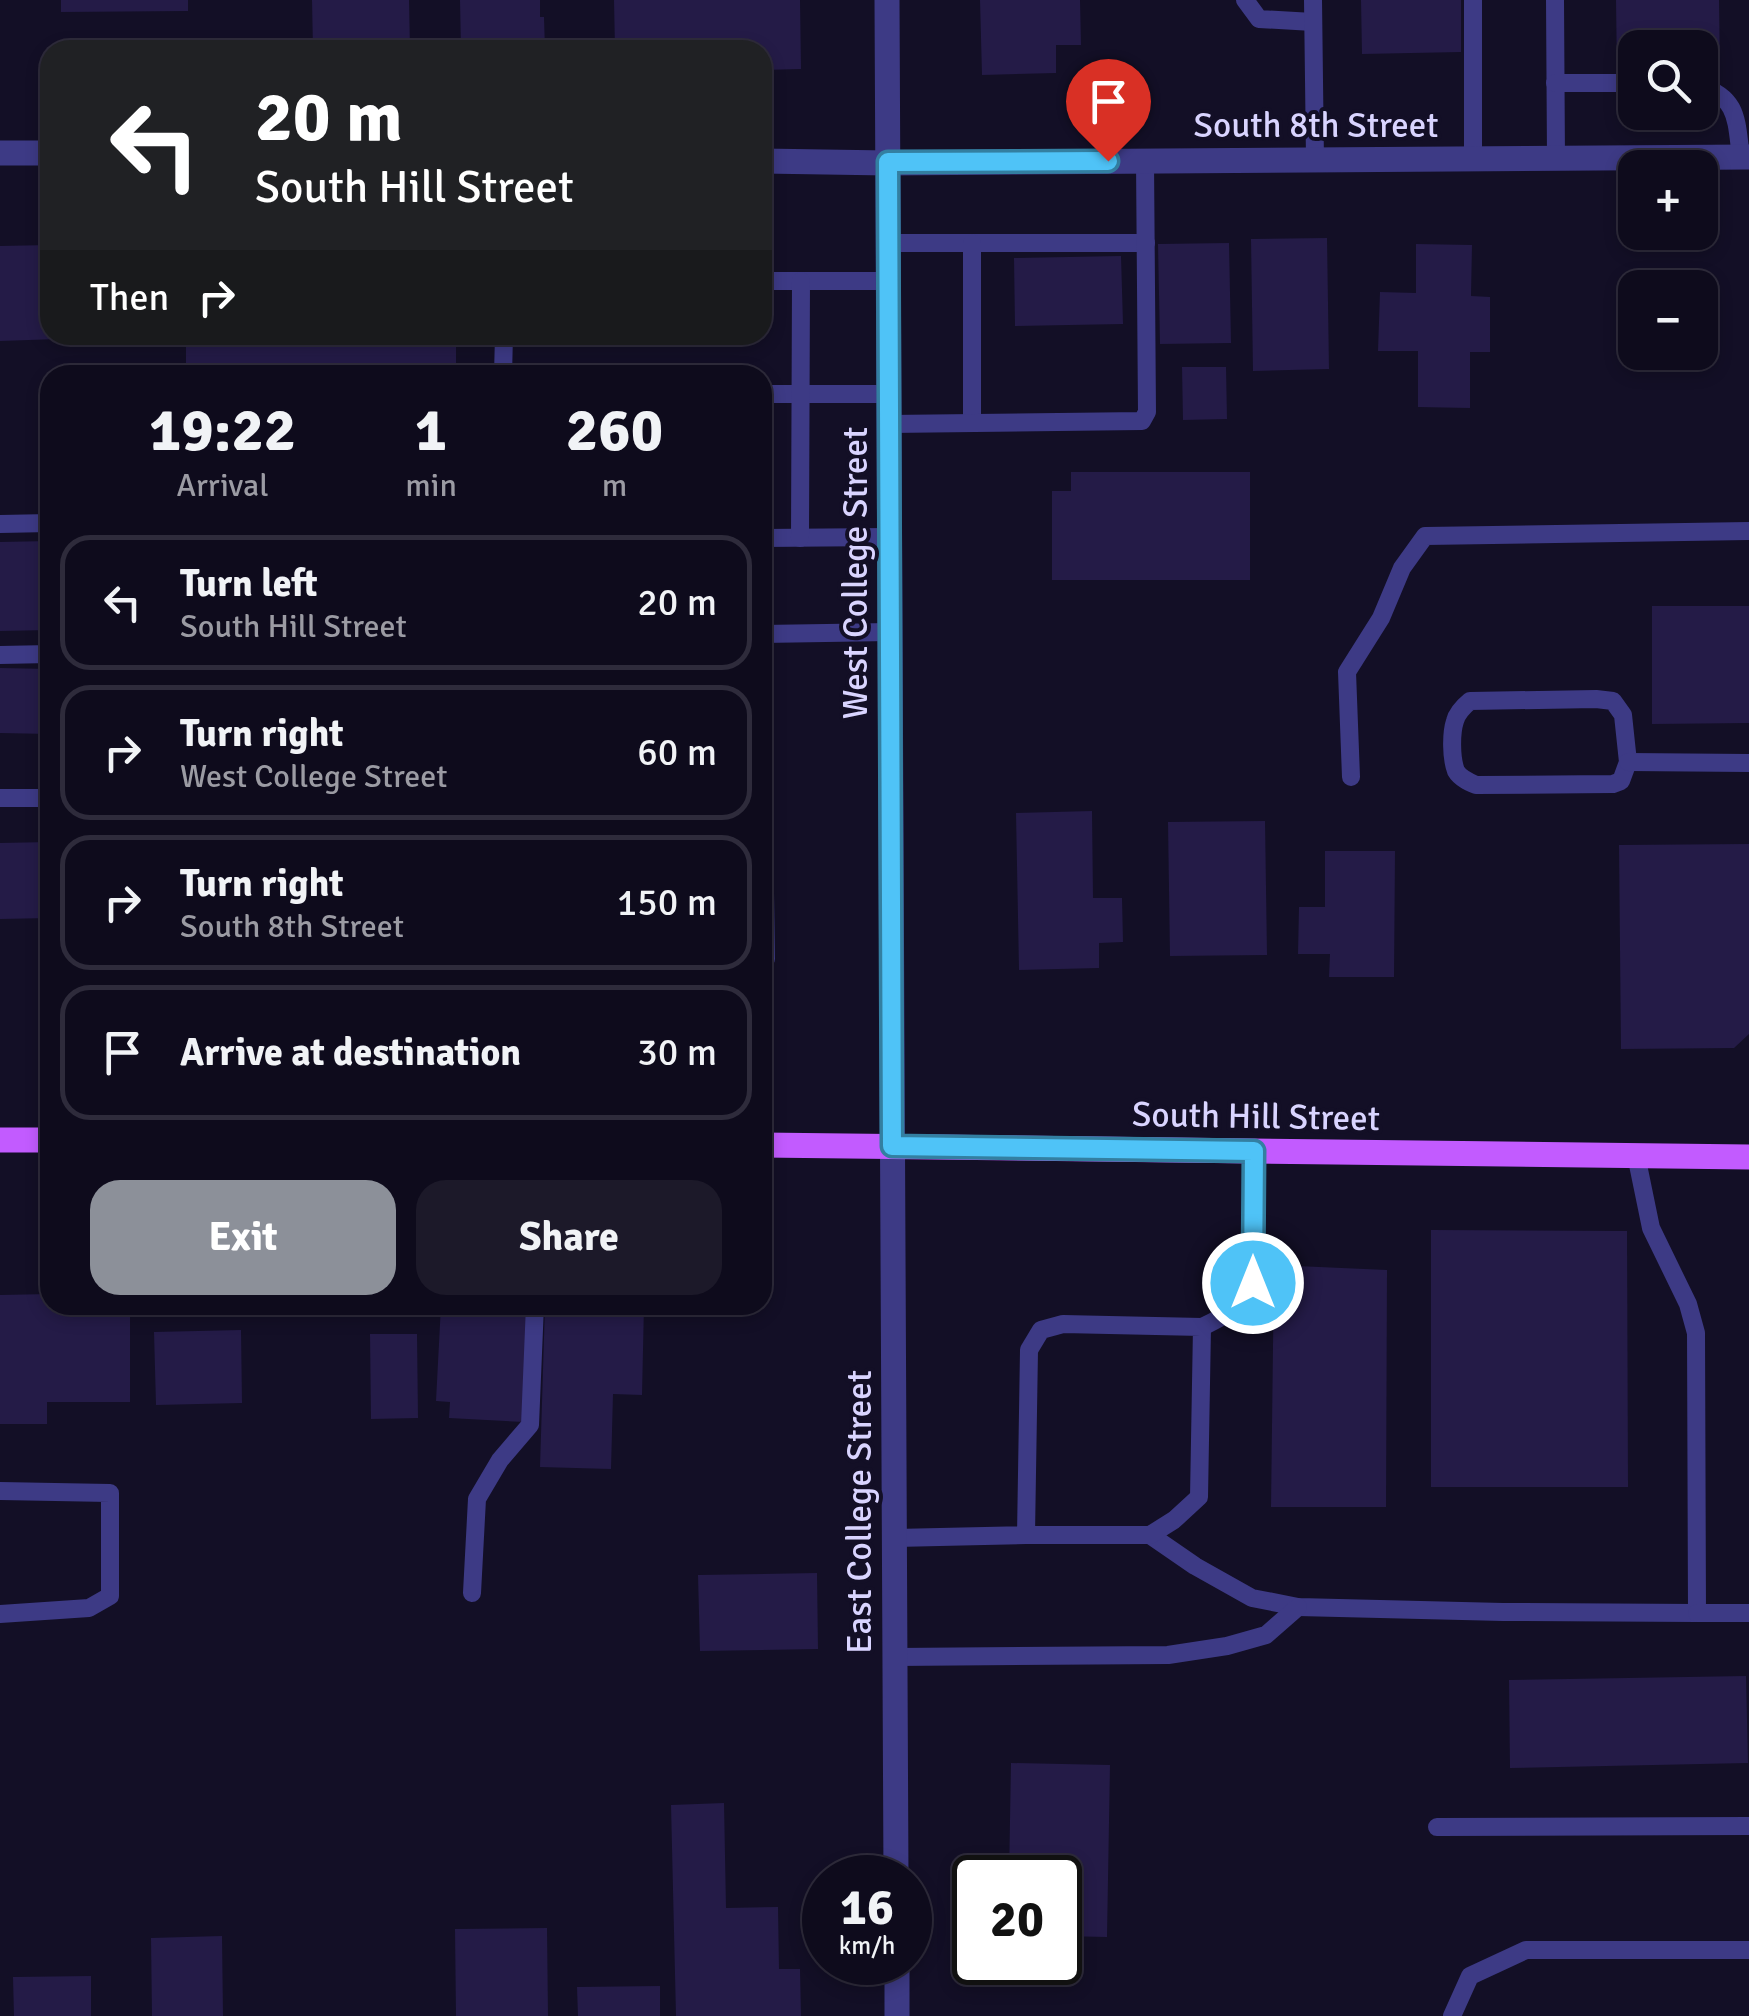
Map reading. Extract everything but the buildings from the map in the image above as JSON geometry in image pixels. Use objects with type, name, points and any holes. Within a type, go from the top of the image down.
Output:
[{"type":"main road","points":[[0,1140],[40,1140]]},
{"type":"main road","name":"South Hill Street","points":[[772,1145],[1749,1157]]},
{"type":"street","name":"West College Street","points":[[887,0],[892,1146]]},
{"type":"street","points":[[0,153],[40,154]]},
{"type":"street","name":"South 8th Street","points":[[772,161],[1745,157]]},
{"type":"street","name":"East College Street","points":[[892,1146],[896,1855]]},
{"type":"street","points":[[897,1985],[897,2016]]},
{"type":"lane","points":[[1244,0],[1259,19],[1314,22]]},
{"type":"lane","points":[[1313,0],[1315,160]]},
{"type":"lane","points":[[1472,159],[1473,0]]},
{"type":"lane","points":[[1555,0],[1556,158]]},
{"type":"lane","points":[[1555,83],[1618,83]]},
{"type":"lane","points":[[1718,92],[1735,111],[1745,157]]},
{"type":"lane","points":[[889,424],[1142,421],[1147,412],[1145,161]]},
{"type":"lane","points":[[888,243],[1146,243]]},
{"type":"lane","points":[[972,243],[972,423]]},
{"type":"lane","points":[[772,281],[889,280]]},
{"type":"lane","points":[[800,538],[801,281]]},
{"type":"lane","points":[[772,394],[889,394]]},
{"type":"lane","points":[[0,524],[40,522]]},
{"type":"lane","points":[[1351,777],[1348,672],[1381,618],[1402,568],[1426,536],[1749,531]]},
{"type":"lane","points":[[772,538],[890,537]]},
{"type":"lane","points":[[772,634],[890,632]]},
{"type":"lane","points":[[0,655],[40,654]]},
{"type":"lane","points":[[1470,701],[1613,701],[1623,716],[1628,762],[1621,781],[1612,784],[1476,785],[1456,770],[1452,747],[1455,720],[1470,701]]},
{"type":"lane","points":[[1628,762],[1749,764]]},
{"type":"lane","points":[[0,798],[40,798]]},
{"type":"lane","points":[[1026,1535],[1029,1350],[1041,1330],[1063,1324],[1202,1327],[1227,1315],[1245,1300],[1253,1283],[1254,1151]]},
{"type":"lane","points":[[1636,1155],[1651,1228],[1688,1304],[1696,1332],[1697,1613]]},
{"type":"lane","points":[[472,1593],[477,1499],[500,1460],[530,1425],[535,1315]]},
{"type":"lane","points":[[1150,1536],[1199,1497],[1202,1327]]},
{"type":"lane","points":[[0,1491],[110,1492],[110,1596],[89,1608],[0,1614]]},
{"type":"lane","points":[[895,1538],[1150,1536],[1252,1598],[1298,1607],[1749,1613]]},
{"type":"lane","points":[[894,1657],[1168,1656],[1266,1635],[1298,1607]]},
{"type":"lane","points":[[1438,1828],[1749,1826]]},
{"type":"lane","points":[[1452,2016],[1470,1976],[1526,1950],[1749,1950]]},
{"type":"route","points":[[1108,161],[888,162],[892,1146],[1254,1151],[1253,1283]]}]
